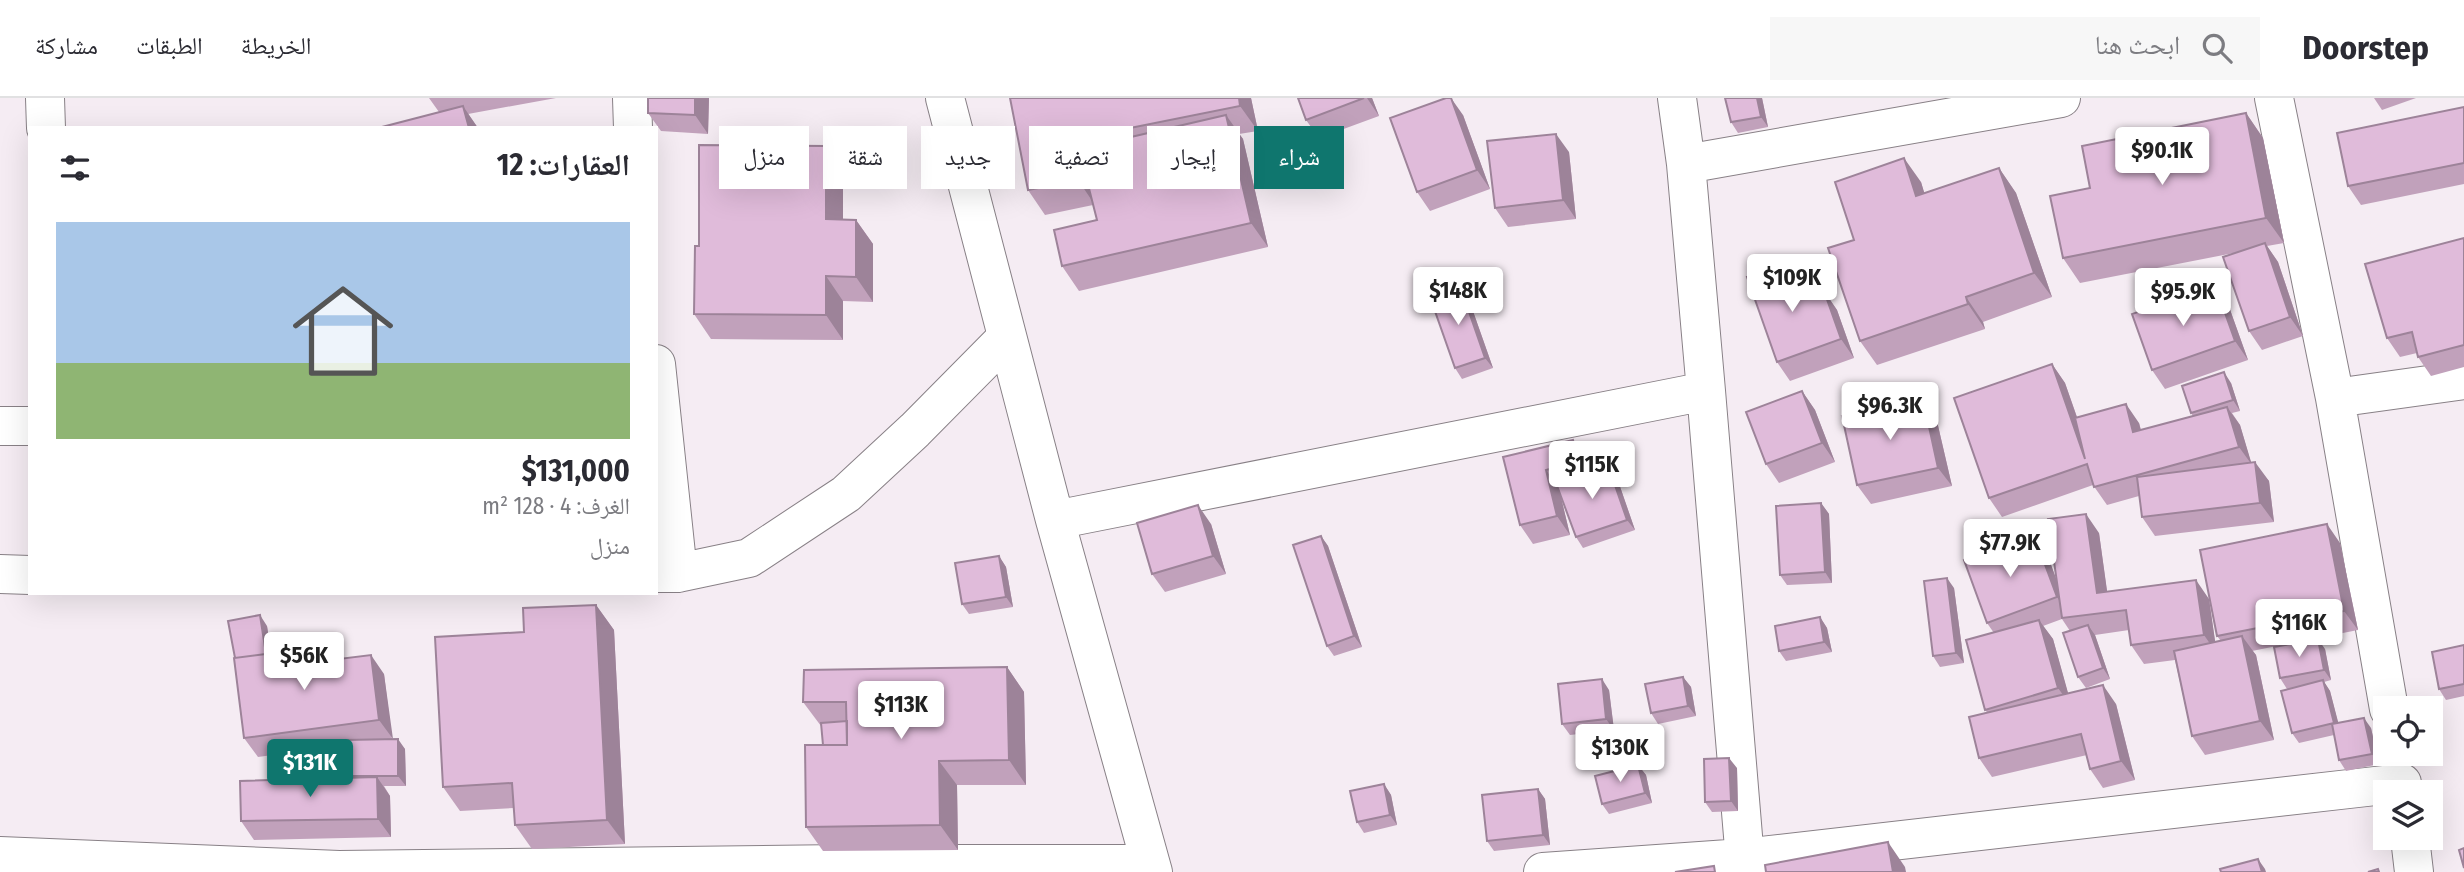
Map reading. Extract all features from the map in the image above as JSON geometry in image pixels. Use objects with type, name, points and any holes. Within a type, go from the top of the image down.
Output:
[{"type":"street","points":[[45,98],[46,126]]},
{"type":"street","points":[[632,98],[634,126]]},
{"type":"street","points":[[0,856],[339,871],[1152,868],[1055,520],[945,98]]},
{"type":"street","points":[[1678,98],[1706,391],[1745,865]]},
{"type":"street","points":[[1686,164],[2061,98]]},
{"type":"street","points":[[2274,98],[2335,398],[2387,696]]},
{"type":"street","points":[[658,402],[667,573],[749,558],[846,494],[915,430],[1006,337]]},
{"type":"street","points":[[2335,398],[2464,380]]},
{"type":"street","points":[[1055,520],[1706,391]]},
{"type":"street","points":[[0,425],[28,426]]},
{"type":"street","points":[[0,574],[28,575]]},
{"type":"street","points":[[1543,872],[1745,865],[2401,777]]},
{"type":"street","points":[[2411,850],[2414,872]]},
{"type":"building","points":[[648,98],[695,98],[695,115],[648,113]]},
{"type":"building","points":[[1010,98],[1239,98],[1240,106],[1133,127],[1029,126],[1029,189],[1033,189],[1028,190]]},
{"type":"building","points":[[1298,98],[1364,98],[1306,120]]},
{"type":"building","points":[[1451,98],[1477,170],[1417,192],[1390,118]]},
{"type":"building","points":[[1725,98],[1757,98],[1761,117],[1731,122]]},
{"type":"building","points":[[463,106],[468,126],[386,126]]},
{"type":"building","points":[[2464,107],[2464,163],[2348,186],[2337,133]]},
{"type":"building","points":[[2246,113],[2266,218],[2063,258],[2050,196],[2090,188],[2082,146]]},
{"type":"building","points":[[1226,115],[1229,126],[1178,126]]},
{"type":"building","points":[[1147,133],[1147,189],[1240,189],[1240,175],[1251,223],[1062,266],[1054,230],[1097,220],[1089,189],[1133,189],[1133,137]]},
{"type":"building","points":[[1556,134],[1563,200],[1495,208],[1487,141]]},
{"type":"building","points":[[699,145],[719,145],[719,189],[809,189],[809,146],[823,146],[826,219],[856,220],[856,277],[826,276],[826,315],[694,314],[695,246],[699,246]]},
{"type":"building","points":[[1904,158],[1916,196],[1999,168],[2034,273],[1966,297],[1968,304],[1860,341],[1828,248],[1854,240],[1835,182]]},
{"type":"building","points":[[2464,238],[2464,345],[2418,357],[2412,332],[2387,338],[2365,264]]},
{"type":"building","points":[[2265,243],[2290,317],[2249,331],[2223,257]]},
{"type":"building","points":[[1789,263],[1801,299],[1824,291],[1841,339],[1777,362],[1747,277]]},
{"type":"building","points":[[2215,285],[2235,341],[2152,370],[2132,314]]},
{"type":"building","points":[[1460,286],[1485,358],[1455,368],[1430,297]]},
{"type":"building","points":[[2052,364],[2085,459],[2075,418],[2126,404],[2133,432],[2227,407],[2239,447],[2094,487],[2087,464],[1989,498],[1954,398]]},
{"type":"building","points":[[2224,372],[2233,400],[2191,413],[2182,386]]},
{"type":"building","points":[[1802,391],[1822,443],[1766,464],[1746,412]]},
{"type":"building","points":[[1923,399],[1938,468],[1857,485],[1842,416]]},
{"type":"building","points":[[1573,440],[1578,462],[1546,470],[1557,516],[1520,525],[1503,457]]},
{"type":"building","points":[[2255,462],[2260,503],[2142,517],[2137,477]]},
{"type":"building","points":[[1608,465],[1627,520],[1576,537],[1556,483]]},
{"type":"building","points":[[1821,503],[1825,572],[1780,575],[1776,506]]},
{"type":"building","points":[[1198,505],[1213,556],[1152,574],[1137,523]]},
{"type":"building","points":[[2086,514],[2097,593],[2196,580],[2204,635],[2131,645],[2126,610],[2062,618],[2048,519]]},
{"type":"building","points":[[2327,524],[2344,611],[2217,636],[2200,550]]},
{"type":"building","points":[[2034,535],[2057,597],[1987,623],[1964,560]]},
{"type":"building","points":[[1321,536],[1354,636],[1327,646],[1293,545]]},
{"type":"building","points":[[999,556],[1006,597],[962,604],[955,563]]},
{"type":"building","points":[[1947,578],[1956,653],[1933,656],[1924,581]]},
{"type":"building","points":[[596,605],[607,820],[515,825],[512,783],[443,787],[435,637],[524,632],[523,608]]},
{"type":"building","points":[[260,615],[266,654],[235,658],[228,621]]},
{"type":"building","points":[[1820,617],[1824,642],[1779,651],[1775,626]]},
{"type":"building","points":[[2039,620],[2058,688],[1985,710],[1966,640]]},
{"type":"building","points":[[2088,625],[2103,668],[2078,677],[2063,633]]},
{"type":"building","points":[[2242,636],[2260,721],[2192,736],[2174,651]]},
{"type":"building","points":[[2318,639],[2324,670],[2280,678],[2274,647]]},
{"type":"building","points":[[2464,645],[2464,684],[2439,689],[2432,652]]},
{"type":"building","points":[[313,648],[315,662],[371,655],[379,720],[244,738],[234,658]]},
{"type":"building","points":[[1007,667],[1009,760],[939,761],[940,825],[806,827],[805,745],[847,745],[846,702],[803,702],[804,670]]},
{"type":"building","points":[[1683,677],[1688,706],[1651,713],[1645,684]]},
{"type":"building","points":[[1602,679],[1606,719],[1562,724],[1558,684]]},
{"type":"building","points":[[2323,680],[2334,723],[2292,733],[2281,691]]},
{"type":"building","points":[[2103,685],[2121,761],[2090,769],[2081,734],[1979,758],[1969,717]]},
{"type":"building","points":[[2364,718],[2372,754],[2339,760],[2332,724]]},
{"type":"building","points":[[847,721],[847,745],[823,745],[821,723]]},
{"type":"building","points":[[398,739],[398,776],[345,776],[345,740]]},
{"type":"building","points":[[1729,758],[1731,801],[1705,802],[1704,759]]},
{"type":"building","points":[[1638,765],[1645,793],[1602,804],[1595,776]]},
{"type":"building","points":[[377,777],[378,819],[241,821],[240,781]]},
{"type":"building","points":[[1384,784],[1390,815],[1357,822],[1350,791]]},
{"type":"building","points":[[1538,789],[1543,835],[1487,841],[1482,795]]},
{"type":"building","points":[[1888,842],[1893,872],[1766,872],[1765,865]]},
{"type":"building","points":[[2464,848],[2464,868],[2459,850]]},
{"type":"building","points":[[2258,859],[2262,872],[2221,872],[2220,869]]},
{"type":"building","points":[[1714,866],[1715,872],[1675,872]]}]
